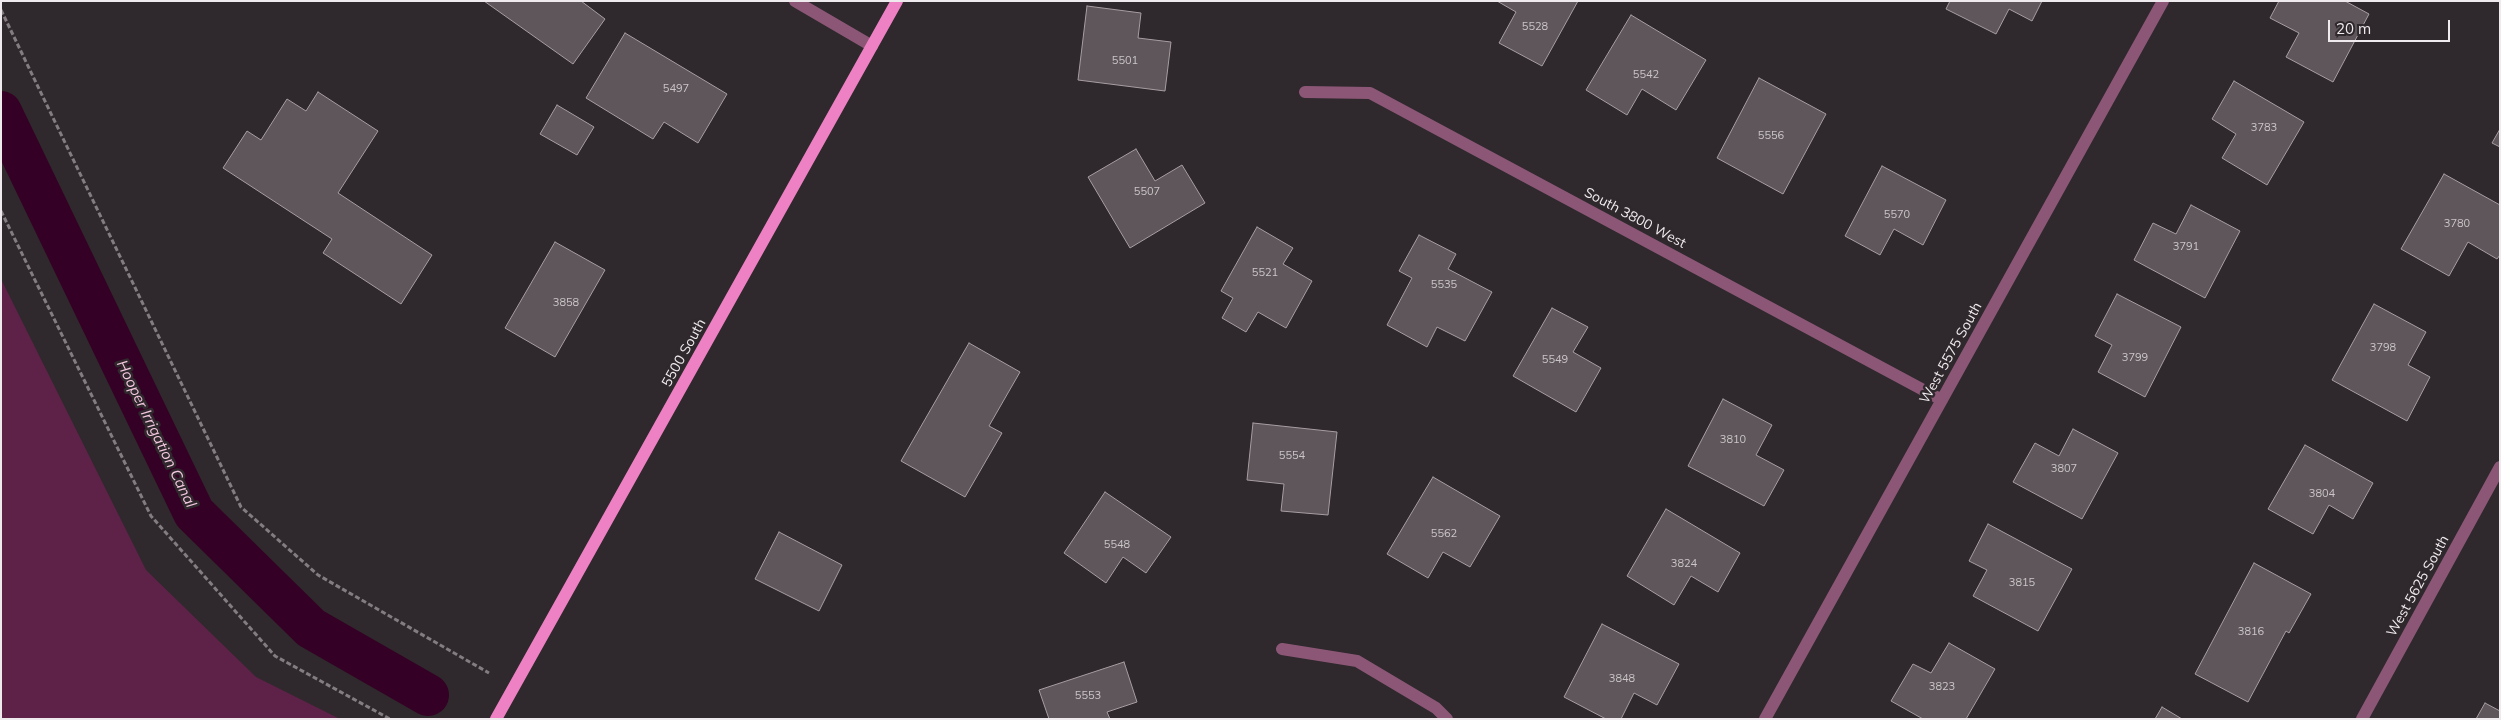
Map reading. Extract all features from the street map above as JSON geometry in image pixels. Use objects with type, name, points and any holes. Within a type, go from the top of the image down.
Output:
[{"type":"main road","name":"5500 South","points":[[496,719],[897,1]]},
{"type":"street","points":[[795,1],[872,46]]},
{"type":"street","name":"West 5575 South","points":[[1765,719],[2163,1]]},
{"type":"street","name":"South 3800 West","points":[[1305,92],[1370,93],[1942,400]]},
{"type":"street","name":"West 5625 South","points":[[2362,719],[2500,467]]},
{"type":"street","points":[[1282,648],[1357,661],[1436,708],[1446,719]]},
{"type":"path","points":[[1,10],[240,507],[318,575],[514,687]]},
{"type":"path","points":[[1,211],[151,516],[275,656],[390,719]]},
{"type":"shaded area","points":[[1,279],[146,570],[256,677],[340,719],[1,719]]},
{"type":"building","points":[[484,1],[581,1],[605,19],[573,64]]},
{"type":"building","points":[[1497,1],[1578,1],[1542,66],[1499,43],[1516,12]]},
{"type":"building","points":[[1950,1],[2042,1],[2032,21],[2009,9],[1996,34],[1946,9]]},
{"type":"building","points":[[2279,1],[2345,1],[2369,14],[2333,82],[2286,57],[2299,33],[2270,18]]},
{"type":"building","points":[[1087,6],[1141,13],[1138,38],[1171,42],[1165,91],[1078,80]]},
{"type":"building","points":[[1631,15],[1706,60],[1676,110],[1642,89],[1627,115],[1586,90]]},
{"type":"building","points":[[625,33],[727,94],[698,143],[664,122],[653,139],[586,98]]},
{"type":"building","points":[[1759,78],[1826,114],[1783,194],[1717,158]]},
{"type":"building","points":[[2234,81],[2304,122],[2267,185],[2222,158],[2236,134],[2212,119]]},
{"type":"building","points":[[318,92],[378,131],[338,193],[432,255],[401,304],[323,253],[332,239],[223,168],[247,131],[261,140],[287,99],[306,111]]},
{"type":"building","points":[[557,105],[594,127],[577,155],[540,134]]},
{"type":"building","points":[[2500,129],[2500,147],[2492,143]]},
{"type":"building","points":[[1136,149],[1155,181],[1182,165],[1205,203],[1130,248],[1088,177]]},
{"type":"building","points":[[1882,166],[1946,200],[1923,245],[1894,229],[1880,255],[1845,236]]},
{"type":"building","points":[[2444,174],[2500,205],[2500,255],[2497,259],[2468,242],[2449,276],[2401,249]]},
{"type":"building","points":[[2191,205],[2240,231],[2205,298],[2134,260],[2153,223],[2176,234]]},
{"type":"building","points":[[1257,227],[1293,248],[1283,264],[1312,281],[1286,328],[1258,312],[1246,332],[1222,318],[1233,298],[1221,291]]},
{"type":"building","points":[[1419,235],[1456,254],[1448,269],[1492,292],[1465,341],[1437,327],[1427,347],[1387,325],[1412,278],[1399,271]]},
{"type":"building","points":[[555,242],[605,270],[555,357],[505,328]]},
{"type":"building","points":[[2117,294],[2181,327],[2145,397],[2098,372],[2112,345],[2095,336]]},
{"type":"building","points":[[2374,304],[2426,332],[2408,365],[2430,377],[2407,421],[2332,380]]},
{"type":"building","points":[[1552,308],[1588,327],[1573,352],[1601,368],[1576,412],[1513,376]]},
{"type":"building","points":[[969,343],[1020,372],[989,426],[1002,433],[965,497],[901,461]]},
{"type":"building","points":[[1723,399],[1772,425],[1756,455],[1784,470],[1764,506],[1688,466]]},
{"type":"building","points":[[1253,423],[1337,432],[1328,515],[1281,511],[1284,484],[1247,480]]},
{"type":"building","points":[[2073,429],[2118,453],[2082,519],[2013,482],[2035,443],[2059,456]]},
{"type":"building","points":[[2305,445],[2373,483],[2353,519],[2329,505],[2313,534],[2268,509]]},
{"type":"building","points":[[1433,477],[1500,516],[1470,567],[1443,552],[1428,578],[1387,554]]},
{"type":"building","points":[[1105,492],[1171,537],[1146,573],[1123,557],[1106,583],[1064,553]]},
{"type":"building","points":[[1666,509],[1740,553],[1718,592],[1691,576],[1674,605],[1627,576]]},
{"type":"building","points":[[1988,524],[2072,569],[2038,631],[1973,596],[1987,570],[1969,561]]},
{"type":"building","points":[[779,532],[842,565],[819,611],[755,579]]},
{"type":"building","points":[[2254,563],[2311,594],[2289,633],[2286,631],[2248,702],[2195,674]]},
{"type":"building","points":[[1602,624],[1679,664],[1657,705],[1634,693],[1621,719],[1606,719],[1564,697]]},
{"type":"building","points":[[1949,643],[1995,669],[1966,719],[1923,719],[1891,701],[1913,664],[1931,673]]},
{"type":"building","points":[[1124,662],[1137,702],[1107,712],[1110,719],[1049,719],[1039,690]]},
{"type":"building","points":[[2485,703],[2500,711],[2500,719],[2476,719]]},
{"type":"building","points":[[2162,707],[2182,719],[2155,719]]},
{"type":"waterway","name":"Hooper Irrigation Canal","points":[[1,112],[194,513],[311,628],[428,695]]}]
